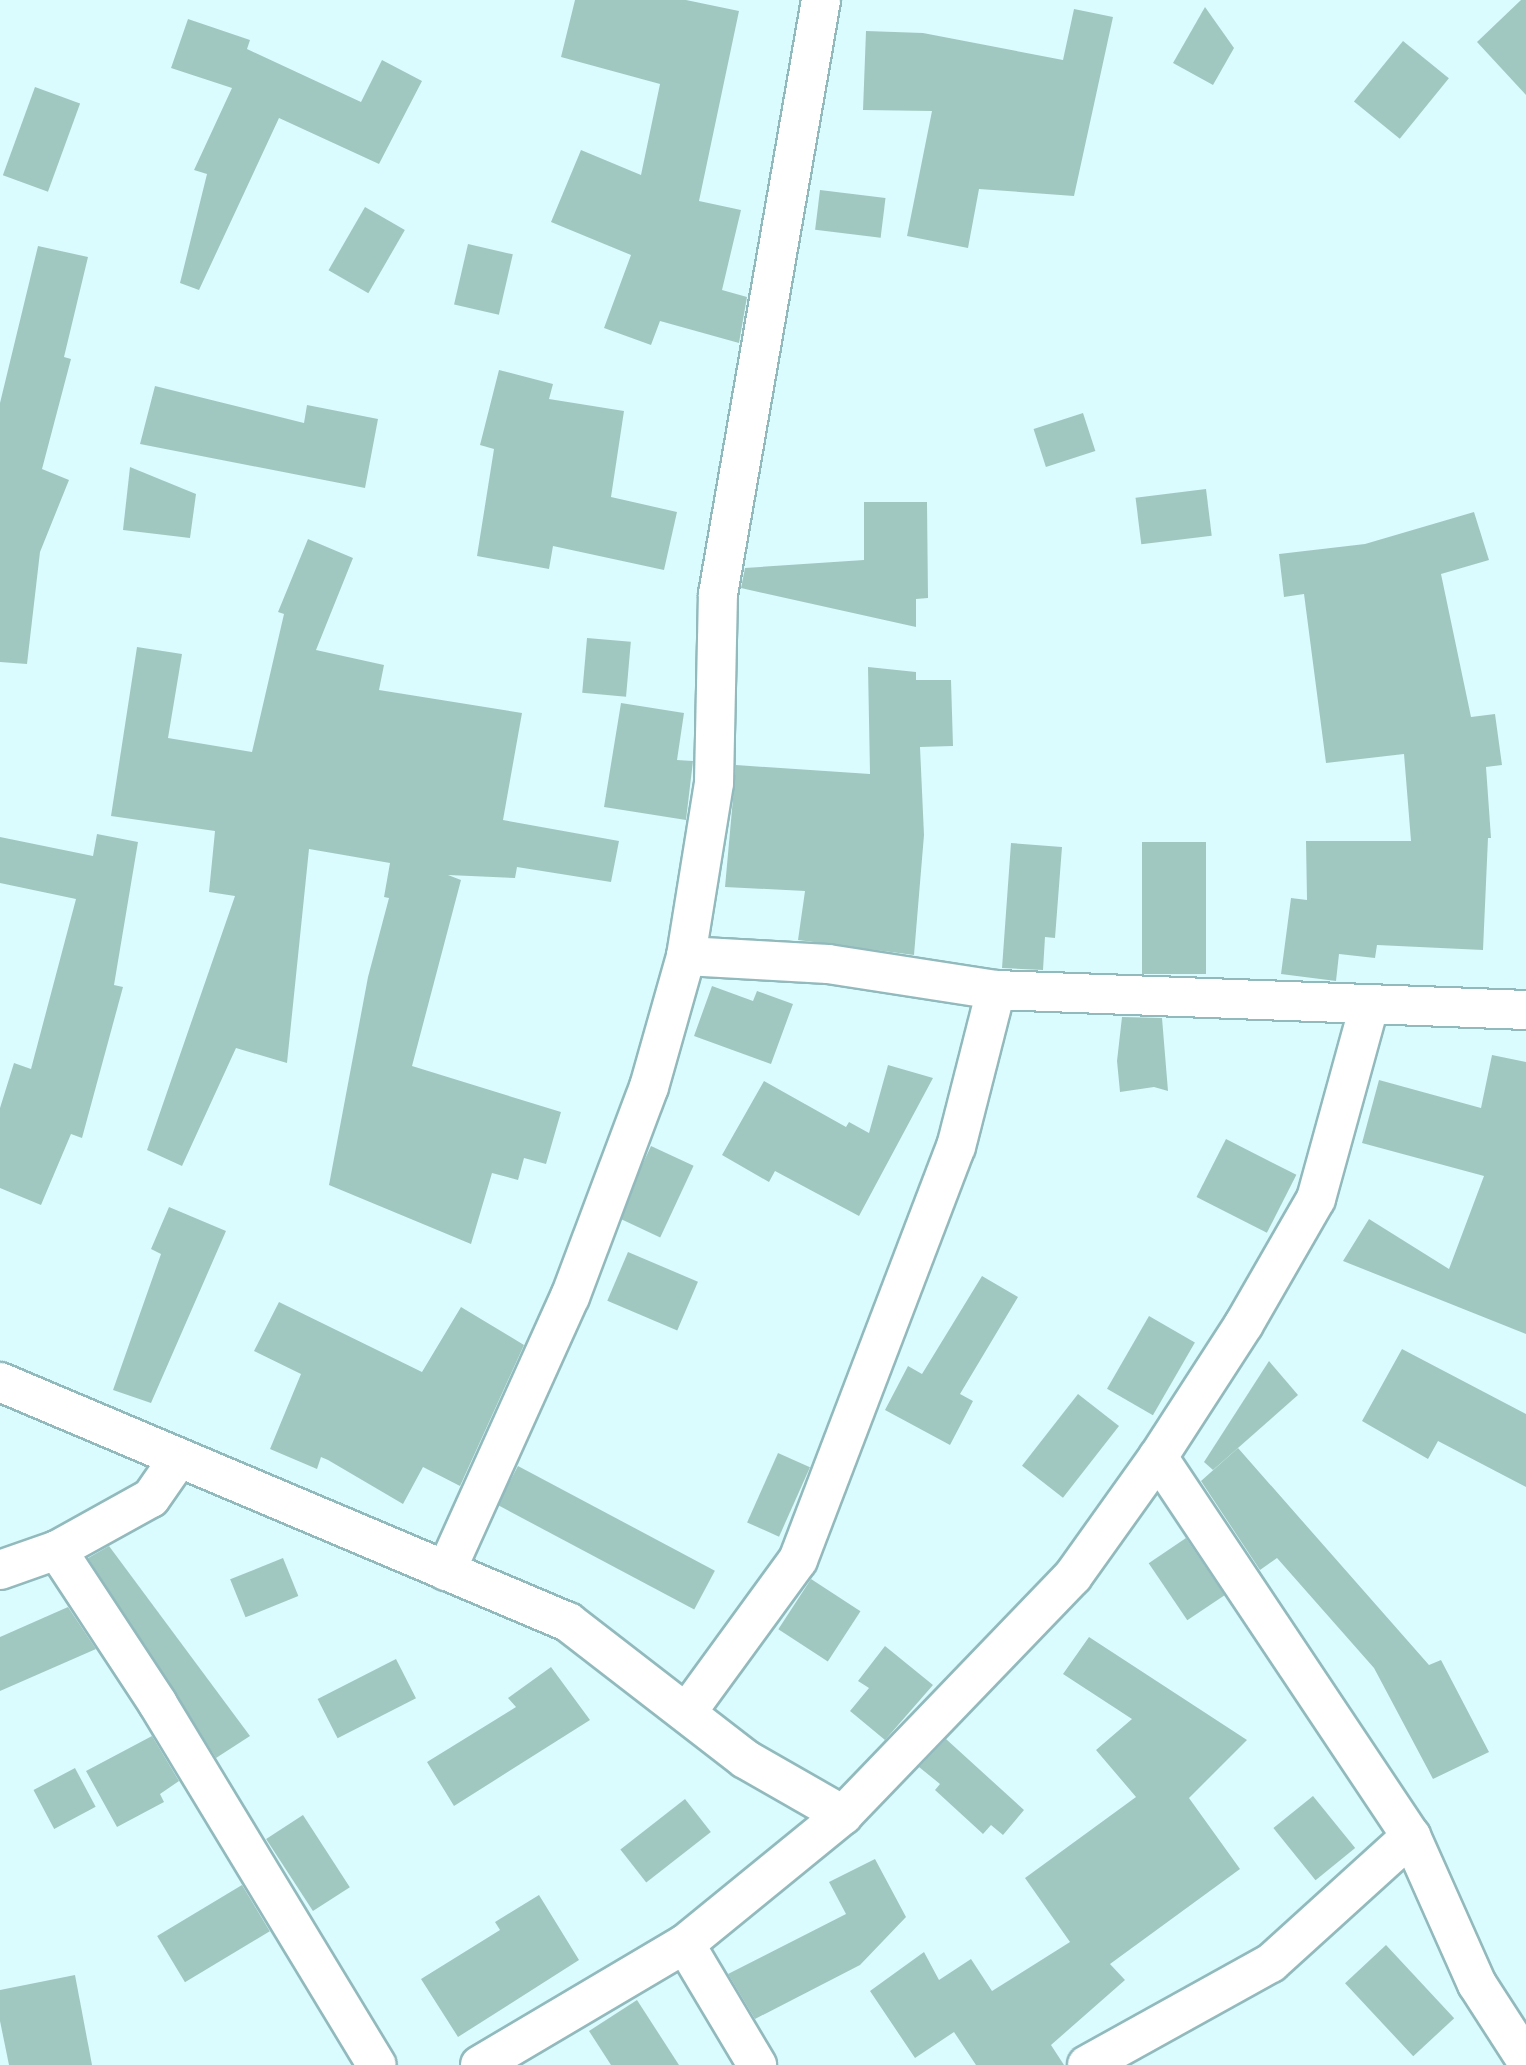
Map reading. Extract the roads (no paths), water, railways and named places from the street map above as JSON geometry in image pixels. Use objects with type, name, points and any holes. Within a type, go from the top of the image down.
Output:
[{"type":"street","points":[[446,1571],[570,1297],[649,1087],[686,956],[714,783],[718,594],[821,0]]},
{"type":"street","points":[[686,956],[828,964],[996,990],[1369,1007],[1526,1010]]},
{"type":"street","points":[[687,1712],[798,1560],[957,1147],[996,990]]},
{"type":"street","points":[[480,2065],[685,1944],[843,1815],[1073,1576],[1158,1457],[1244,1324],[1316,1199],[1369,1007]]},
{"type":"street","points":[[0,1382],[568,1622],[745,1759],[843,1815]]},
{"type":"street","points":[[1158,1457],[1411,1836],[1477,1984],[1526,2060]]},
{"type":"street","points":[[0,1570],[57,1550],[151,1498],[178,1459]]},
{"type":"street","points":[[57,1550],[158,1704],[377,2065]]},
{"type":"street","points":[[1087,2065],[1271,1963],[1411,1836]]},
{"type":"street","points":[[685,1944],[757,2065]]}]
